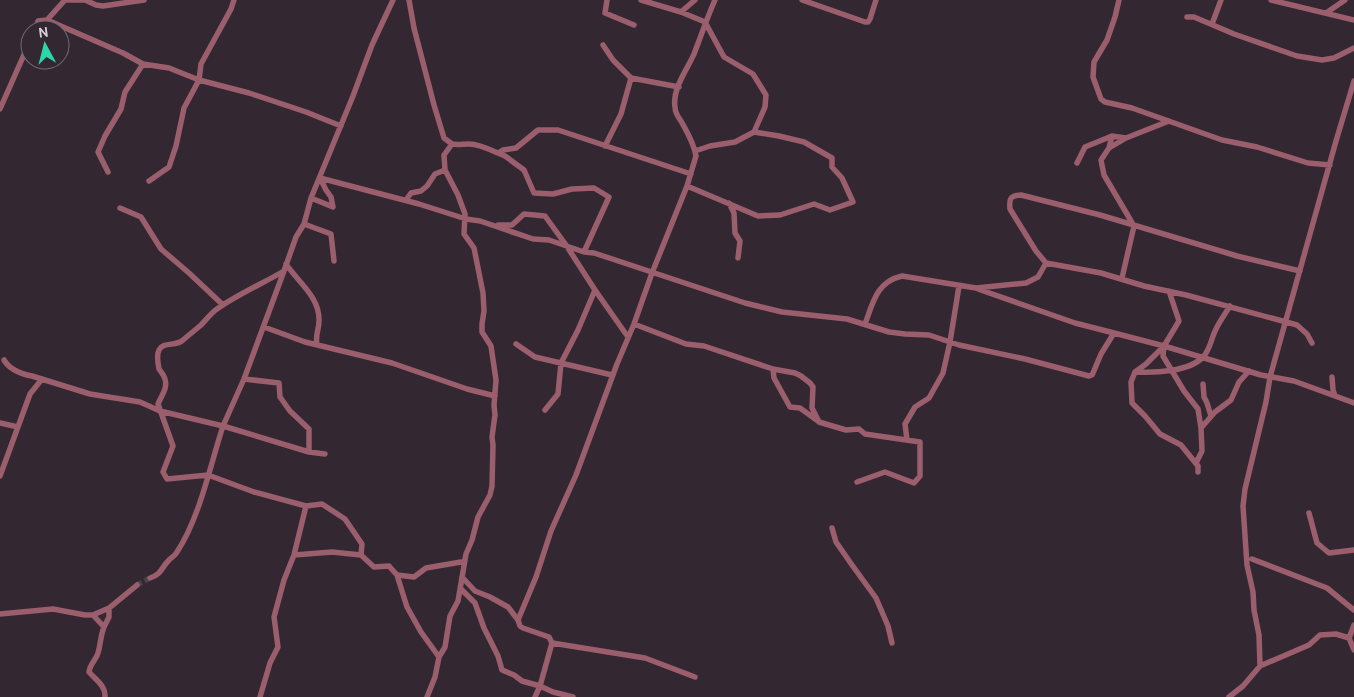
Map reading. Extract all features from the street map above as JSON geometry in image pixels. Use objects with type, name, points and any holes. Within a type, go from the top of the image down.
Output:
[{"type":"street","points":[[47,20],[65,0],[85,0],[103,6],[144,0]]},
{"type":"street","points":[[149,181],[168,167],[176,146],[184,108],[199,80],[201,64],[234,0]]},
{"type":"street","points":[[150,578],[161,572],[168,561],[176,554],[189,530],[223,426],[244,379],[296,237],[304,224],[311,198],[372,44],[392,0]]},
{"type":"street","points":[[410,0],[414,28],[444,138],[452,144],[462,146],[467,144],[475,145],[505,156],[524,170],[534,193],[553,194],[572,189],[594,188],[609,198],[584,252]]},
{"type":"street","points":[[607,0],[605,13],[634,25]]},
{"type":"street","points":[[641,0],[681,12],[705,22],[724,57],[753,74],[766,95],[765,107],[754,132]]},
{"type":"street","points":[[681,12],[695,0]]},
{"type":"street","points":[[518,620],[542,560],[551,531],[576,475],[612,376],[634,324],[691,174],[696,156],[695,151],[675,111],[674,100],[715,0]]},
{"type":"street","points":[[802,0],[865,22],[868,22],[870,19],[876,0]]},
{"type":"street","points":[[1119,0],[1107,40],[1094,62],[1093,77],[1101,99],[1105,102],[1132,108],[1222,140],[1257,146],[1308,163],[1330,165]]},
{"type":"street","points":[[1212,24],[1221,0]]},
{"type":"street","points":[[1271,0],[1354,20]]},
{"type":"street","points":[[1326,13],[1345,0]]},
{"type":"street","points":[[1187,16],[1194,17],[1281,51],[1309,58],[1322,60],[1334,58],[1354,48]]},
{"type":"street","points":[[70,30],[123,53],[142,64],[169,68],[199,80],[249,93],[306,112],[341,126]]},
{"type":"street","points":[[603,44],[613,60],[631,78],[679,87]]},
{"type":"street","points":[[0,108],[20,63]]},
{"type":"street","points":[[108,172],[98,152],[121,109],[125,92],[142,64]]},
{"type":"street","points":[[605,146],[621,114],[631,78]]},
{"type":"street","points":[[1260,666],[1259,635],[1247,565],[1243,506],[1245,489],[1266,402],[1270,377],[1354,81]]},
{"type":"street","points":[[1109,148],[1126,138],[1169,122]]},
{"type":"street","points":[[498,154],[503,150],[516,148],[538,130],[558,130],[691,174]]},
{"type":"street","points":[[687,186],[758,216],[780,216],[814,204],[830,210],[853,202],[842,178],[832,167],[832,158],[804,142],[754,132],[735,142],[710,146],[695,151]]},
{"type":"street","points":[[1077,163],[1085,148],[1112,136],[1126,138]]},
{"type":"street","points":[[1112,136],[1109,148],[1101,160],[1104,176],[1134,226],[1122,278]]},
{"type":"street","points":[[427,697],[435,677],[439,658],[445,647],[450,616],[458,600],[464,564],[478,517],[490,495],[492,486],[492,437],[496,380],[491,346],[482,332],[484,311],[480,276],[474,248],[464,234],[465,214],[445,170],[444,156],[452,144]]},
{"type":"street","points":[[406,200],[411,193],[420,191],[426,186],[435,174],[445,170]]},
{"type":"street","points":[[311,198],[333,207],[331,197],[320,178]]},
{"type":"street","points":[[320,178],[406,200],[466,219],[480,221],[533,240],[550,240],[584,252],[613,258],[652,273],[745,303],[782,312],[848,319],[889,332],[929,335],[950,342],[1089,376],[1092,375],[1101,354],[1114,333]]},
{"type":"street","points":[[1300,271],[1237,256],[1091,212],[1021,195],[1014,195],[1010,202],[1010,209],[1036,252],[1046,263],[1122,278],[1144,286],[1230,306],[1297,325],[1307,334],[1312,343]]},
{"type":"street","points":[[729,203],[734,213],[735,233],[740,241],[738,258]]},
{"type":"street","points":[[120,208],[141,217],[161,249],[223,305]]},
{"type":"street","points":[[494,226],[512,225],[524,214],[545,216],[628,338]]},
{"type":"street","points":[[304,224],[331,234],[334,261]]},
{"type":"street","points":[[865,324],[875,296],[880,288],[894,278],[902,276],[976,288],[1026,283],[1038,278],[1046,263]]},
{"type":"street","points":[[286,264],[307,289],[316,306],[319,321],[316,336],[317,345]]},
{"type":"street","points":[[284,271],[215,310],[182,341],[177,344],[165,344],[159,350],[159,368],[165,378],[165,384],[164,392],[158,404],[173,446],[163,472],[167,479],[208,474],[254,492],[306,506],[322,504],[345,519],[362,544],[361,555]]},
{"type":"street","points":[[907,440],[905,424],[915,407],[929,398],[943,373],[959,286]]},
{"type":"street","points":[[976,288],[1075,323],[1164,346],[1270,377],[1294,381],[1354,403]]},
{"type":"street","points":[[545,410],[558,394],[561,362],[578,330],[594,290]]},
{"type":"street","points":[[1169,291],[1179,321],[1164,346],[1135,372],[1131,382],[1132,403],[1160,434],[1181,445],[1198,466],[1198,472]]},
{"type":"street","points":[[1135,372],[1164,372],[1189,366],[1202,358],[1230,306]]},
{"type":"street","points":[[634,324],[681,342],[704,346],[773,369],[795,373],[813,387],[812,408],[820,422]]},
{"type":"street","points":[[264,327],[305,342],[392,363],[467,389],[495,396]]},
{"type":"street","points":[[516,344],[535,357],[612,376]]},
{"type":"street","points":[[1164,346],[1164,356],[1171,369],[1184,391],[1198,409],[1202,451],[1196,463]]},
{"type":"street","points":[[4,360],[7,365],[23,374],[90,394],[140,402],[160,411],[223,426],[309,452],[326,454]]},
{"type":"street","points":[[773,369],[774,378],[790,407],[800,408],[820,422],[846,430],[859,429],[865,434],[920,442],[920,476],[914,483],[885,472],[857,482]]},
{"type":"street","points":[[1201,428],[1231,400],[1239,382],[1249,371]]},
{"type":"street","points":[[1332,377],[1335,396]]},
{"type":"street","points":[[0,476],[30,394],[42,379]]},
{"type":"street","points":[[244,379],[279,382],[280,397],[290,411],[310,429],[309,452]]},
{"type":"street","points":[[1203,384],[1204,397],[1212,416]]},
{"type":"street","points":[[0,422],[18,427]]},
{"type":"street","points":[[260,697],[270,663],[278,647],[274,617],[284,580],[294,555],[306,506]]},
{"type":"street","points":[[1309,512],[1317,543],[1329,553],[1354,550]]},
{"type":"street","points":[[832,528],[836,542],[876,598],[888,626],[892,643]]},
{"type":"street","points":[[294,555],[332,552],[361,555],[374,567],[389,566],[397,575],[408,607],[421,632],[439,658]]},
{"type":"street","points":[[1252,559],[1327,588],[1354,610]]},
{"type":"street","points":[[397,575],[414,577],[426,568],[461,562],[464,564]]},
{"type":"street","points":[[462,577],[475,591],[508,607],[518,620],[520,626],[549,637],[552,642],[540,686],[535,697]]},
{"type":"street","points":[[0,614],[53,609],[93,615],[109,608],[137,584]]},
{"type":"street","points":[[461,589],[475,603],[484,628],[498,656],[502,670],[522,681],[540,686],[555,694],[573,697]]},
{"type":"street","points":[[105,697],[102,685],[89,672],[90,666],[98,655],[100,636],[109,618],[109,608]]},
{"type":"street","points":[[93,615],[104,627]]},
{"type":"street","points":[[1354,625],[1349,638],[1354,650]]},
{"type":"street","points":[[1229,697],[1243,686],[1260,666],[1309,645],[1320,635],[1336,634],[1349,638]]},
{"type":"street","points":[[552,642],[646,658],[695,677]]},
{"type":"tunnel","points":[[137,585],[150,578]]}]
